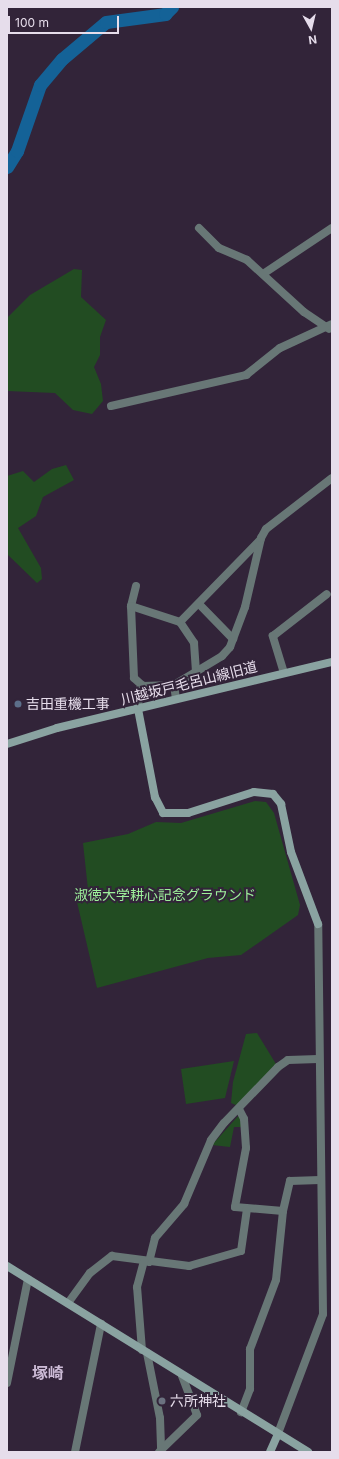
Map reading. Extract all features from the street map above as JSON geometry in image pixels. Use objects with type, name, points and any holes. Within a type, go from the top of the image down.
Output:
[{"type":"street","points":[[199,228],[219,248],[240,255],[328,329]]},
{"type":"street","points":[[263,274],[332,228]]},
{"type":"street","points":[[111,406],[246,375],[280,348],[328,329],[332,324]]},
{"type":"street","points":[[180,622],[260,540],[266,529],[332,478]]},
{"type":"street","points":[[136,586],[131,606],[134,678],[143,686],[174,685],[196,670],[222,656],[233,639],[245,607],[260,540]]},
{"type":"street","points":[[284,673],[273,636],[327,594]]},
{"type":"street","points":[[199,604],[233,639]]},
{"type":"street","points":[[131,606],[180,622],[194,643],[196,670]]},
{"type":"street","name":"川越坂戸毛呂山線旧道","points":[[7,744],[176,699],[332,662]]},
{"type":"street","points":[[174,685],[176,699]]},
{"type":"street","points":[[143,686],[139,690],[138,709],[155,797],[163,813],[188,813],[254,792],[273,794],[281,804],[291,852],[318,924],[318,1059],[322,1322],[270,1452]]},
{"type":"street","points":[[160,1451],[160,1418],[145,1351],[137,1287],[155,1238],[184,1204],[211,1140],[239,1109],[288,1060],[318,1059]]},
{"type":"street","points":[[239,1109],[244,1119],[246,1148],[235,1207],[283,1212]]},
{"type":"street","points":[[241,1412],[250,1389],[250,1349],[276,1280],[283,1212],[290,1181],[320,1180]]},
{"type":"street","points":[[68,1303],[90,1273],[112,1256],[189,1266],[241,1251],[247,1209]]},
{"type":"street","points":[[7,1266],[145,1351],[277,1436],[308,1452]]},
{"type":"street","points":[[7,1383],[28,1279]]},
{"type":"street","points":[[75,1452],[101,1324]]},
{"type":"street","points":[[160,1451],[197,1415],[182,1376]]},
{"type":"green space","points":[[74,269],[82,270],[81,297],[106,320],[100,337],[100,355],[94,367],[101,384],[103,401],[92,414],[73,410],[55,393],[7,391],[7,318],[30,295]]},
{"type":"green space","points":[[66,465],[74,480],[43,497],[36,516],[18,528],[41,568],[42,579],[37,583],[7,554],[7,476],[23,471],[34,482],[52,469]]},
{"type":"green space","name":"淑徳大学耕心記念グラウンド","points":[[255,801],[266,802],[274,813],[300,905],[298,915],[241,955],[208,958],[97,988],[77,902],[89,899],[83,843],[128,834],[156,822],[181,823]]},
{"type":"green space","points":[[257,1033],[276,1064],[238,1106],[231,1103],[233,1082],[246,1034]]},
{"type":"green space","points":[[234,1061],[225,1098],[186,1104],[181,1069]]},
{"type":"green space","points":[[240,1114],[242,1127],[234,1127],[230,1147],[212,1145]]},
{"type":"waterway","points":[[7,167],[17,151],[40,85],[62,59],[106,22],[165,14],[172,7]]},
{"type":"place","name":"吉田重機工事","points":[[18,704]]},
{"type":"place","name":"六所神社","points":[[162,1401]]},
{"type":"district","name":"塚崎","points":[[48,1373]]}]
